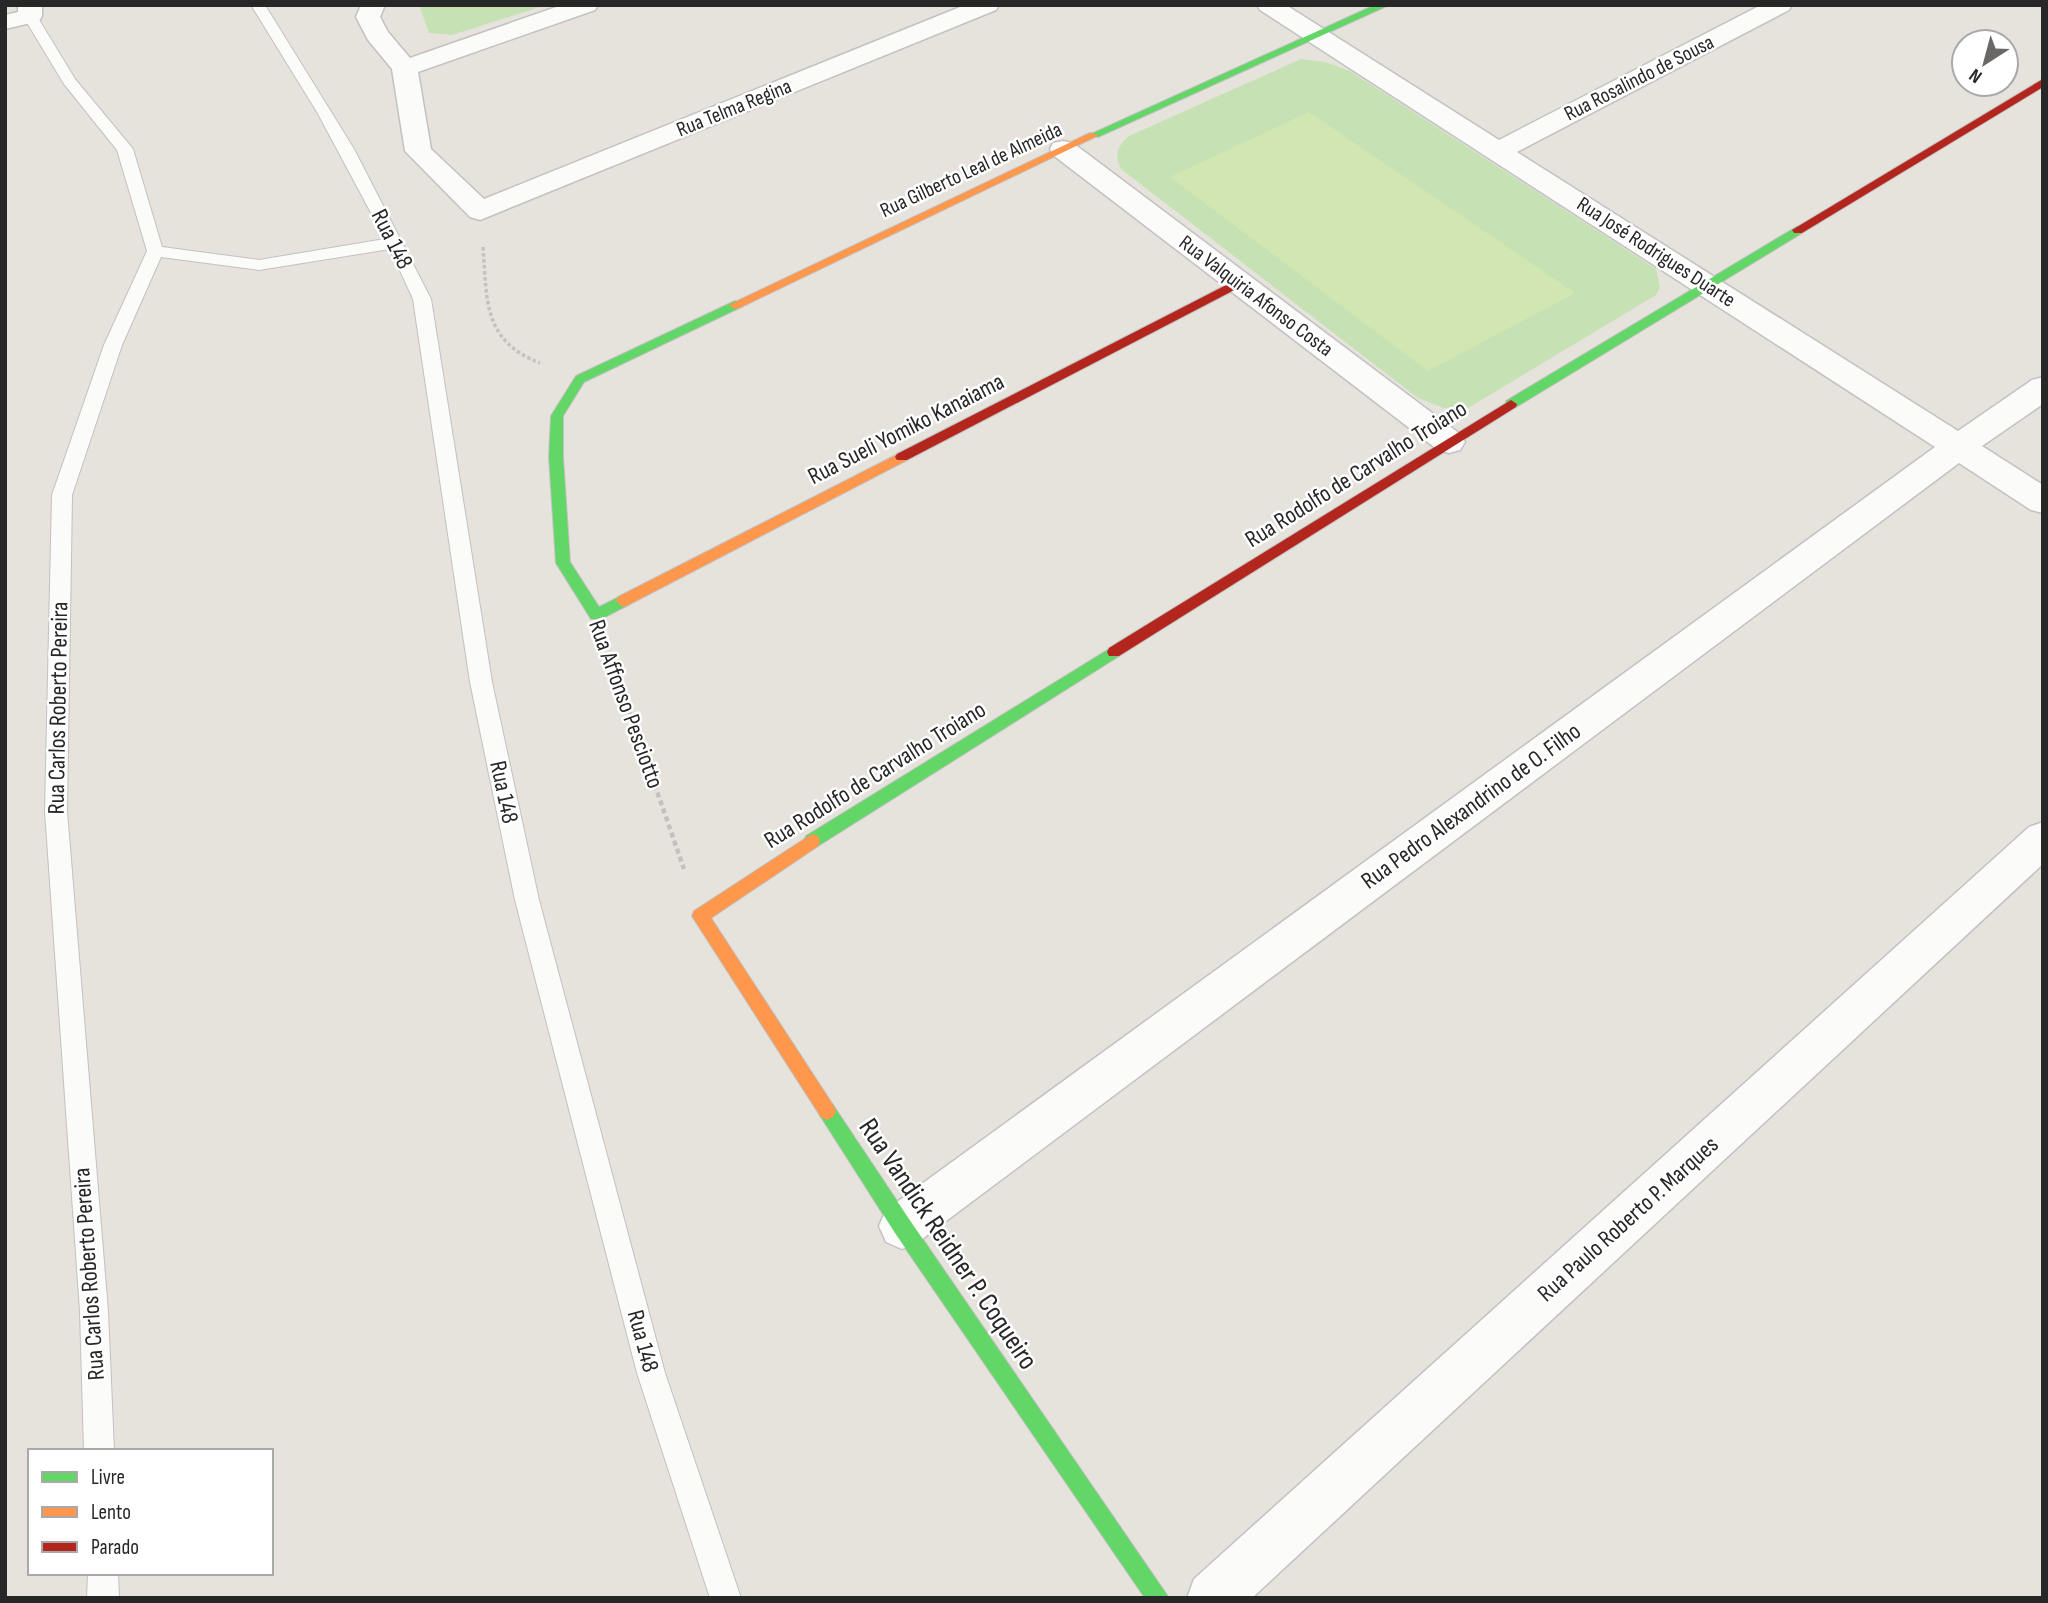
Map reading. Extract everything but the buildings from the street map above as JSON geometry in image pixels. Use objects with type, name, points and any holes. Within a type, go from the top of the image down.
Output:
[{"type":"street","points":[[373,5],[368,18],[377,35],[405,68],[418,151],[480,211]]},
{"type":"street","points":[[405,68],[586,5]]},
{"type":"street","name":"Rua Telma Regina","points":[[480,211],[988,5]]},
{"type":"street","name":"Rua José Rodrigues Duarte","points":[[1269,5],[2043,501]]},
{"type":"street","name":"Rua Gilberto Leal de Almeida","points":[[580,379],[1063,149],[1384,5]]},
{"type":"street","name":"Rua Rosalindo de Sousa","points":[[1498,151],[1780,5]]},
{"type":"street","points":[[5,22],[30,11]]},
{"type":"street","name":"Rua Rodolfo de Carvalho Troiano","points":[[700,916],[802,847],[1448,442],[2043,82]]},
{"type":"street","name":"Rua Valquiria Afonso Costa","points":[[1063,149],[1448,442]]},
{"type":"street","name":"Rua Sueli Yomiko Kanaiama","points":[[596,615],[1238,283]]},
{"type":"street","name":"Rua Affonso Pesciotto","points":[[580,379],[557,416],[556,457],[563,563],[596,615]]},
{"type":"street","name":"Rua Pedro Alexandrino de O. Filho","points":[[902,1226],[1957,447],[2043,388]]},
{"type":"street","name":"Rua Paulo Roberto P. Marques","points":[[1213,1598],[2043,839]]},
{"type":"street","name":"Rua Vandick Reidner P. Coqueiro","points":[[700,916],[902,1226],[1158,1598]]},
{"type":"lane","name":"Rua 148","points":[[258,5],[299,65],[396,243],[422,299],[481,682],[527,900],[650,1373],[726,1598]]},
{"type":"lane","points":[[30,11],[69,81],[125,149],[155,251],[259,265],[396,243]]},
{"type":"lane","name":"Rua Carlos Roberto Pereira","points":[[99,1449],[94,1311],[55,811],[62,495],[113,345],[155,251]]},
{"type":"lane","points":[[103,1575],[103,1598]]},
{"type":"path","points":[[480,211],[488,300],[502,340],[520,356],[580,379]]},
{"type":"path","name":"Rua Affonso Pesciotto","points":[[596,615],[700,916]]},
{"type":"green space","points":[[419,5],[546,5],[452,35],[429,33]]},
{"type":"green space","points":[[1301,59],[1325,62],[1350,71],[1656,269],[1660,287],[1656,295],[1468,408],[1444,408],[1418,398],[1121,169],[1119,164],[1118,151],[1129,136]]},
{"type":"green space","points":[[1309,112],[1575,293],[1428,371],[1170,177]]},
{"type":"traffic: fast","points":[[1094,135],[1384,5]]},
{"type":"traffic: fast","points":[[1511,404],[1798,230]]},
{"type":"traffic: fast","points":[[623,601],[596,615],[563,563],[556,457],[557,416],[580,379],[735,305]]},
{"type":"traffic: fast","points":[[812,841],[1114,652]]},
{"type":"traffic: fast","points":[[827,1111],[902,1226],[1158,1598]]},
{"type":"traffic: slow","points":[[735,305],[1094,135]]},
{"type":"traffic: slow","points":[[623,601],[902,457]]},
{"type":"traffic: slow","points":[[812,841],[700,916],[827,1111]]},
{"type":"traffic: jam","points":[[1798,230],[2043,82]]},
{"type":"traffic: jam","points":[[902,457],[1238,283]]},
{"type":"traffic: jam","points":[[1114,652],[1511,404]]}]
